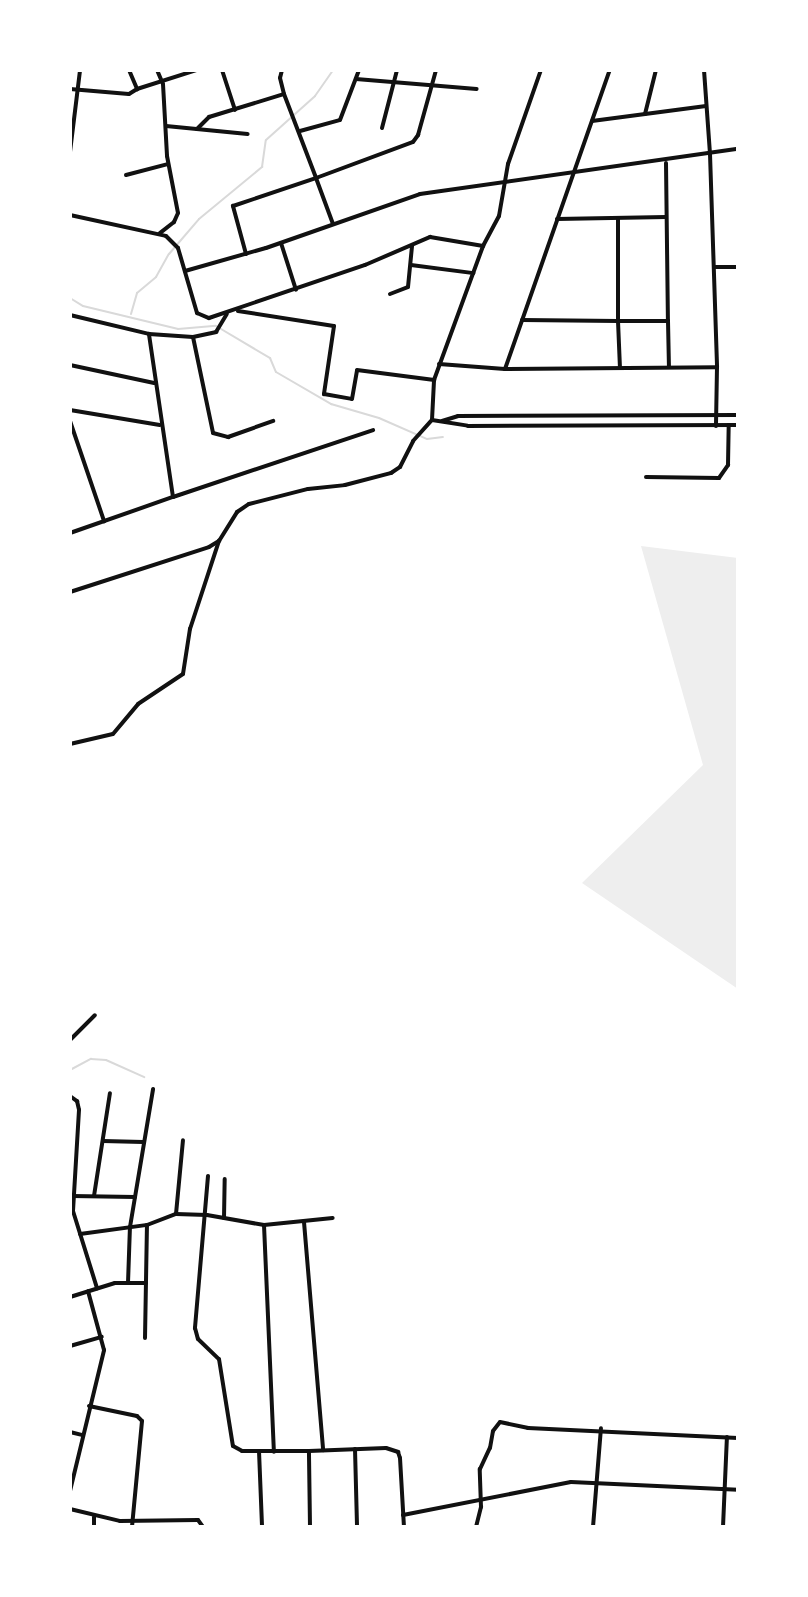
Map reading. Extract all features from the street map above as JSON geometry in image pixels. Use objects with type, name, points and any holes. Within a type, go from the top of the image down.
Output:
[{"type":"street","points":[[70,152],[80,70]]},
{"type":"street","points":[[129,70],[137,89]]},
{"type":"street","points":[[157,70],[163,84],[168,164],[178,216],[160,233]]},
{"type":"street","points":[[70,89],[129,94],[197,70]]},
{"type":"street","points":[[222,70],[235,110]]},
{"type":"street","points":[[282,70],[280,78],[284,94],[333,224]]},
{"type":"street","points":[[300,131],[340,120],[359,70]]},
{"type":"street","points":[[382,128],[397,70]]},
{"type":"street","points":[[246,254],[233,206],[413,142],[436,70]]},
{"type":"street","points":[[70,744],[113,734],[138,704],[183,674],[190,629],[219,541],[237,512],[249,504],[391,473],[400,467],[432,420],[434,380],[483,246],[499,216],[508,164],[541,70]]},
{"type":"street","points":[[505,369],[610,70]]},
{"type":"street","points":[[645,114],[656,70]]},
{"type":"street","points":[[704,70],[715,267],[716,426]]},
{"type":"street","points":[[356,79],[477,89]]},
{"type":"street","points":[[197,129],[205,119],[284,94]]},
{"type":"street","points":[[592,121],[706,106]]},
{"type":"street","points":[[166,126],[248,134]]},
{"type":"street","points":[[185,271],[281,243],[420,194],[666,162],[738,149]]},
{"type":"street","points":[[666,162],[669,368]]},
{"type":"street","points":[[126,175],[168,164]]},
{"type":"street","points":[[70,215],[160,233],[171,241],[178,248],[197,313],[209,318],[296,290],[436,237],[483,246]]},
{"type":"street","points":[[557,219],[666,217]]},
{"type":"street","points":[[618,219],[620,368]]},
{"type":"street","points":[[281,243],[296,290]]},
{"type":"street","points":[[390,294],[406,289],[413,245]]},
{"type":"street","points":[[411,265],[473,273]]},
{"type":"street","points":[[715,267],[738,267]]},
{"type":"street","points":[[237,311],[334,326],[324,394],[352,399],[357,370],[434,380]]},
{"type":"street","points":[[70,315],[149,334],[193,337],[216,332],[227,314]]},
{"type":"street","points":[[522,320],[668,321]]},
{"type":"street","points":[[149,334],[173,497]]},
{"type":"street","points":[[193,337],[213,433],[228,437],[273,421]]},
{"type":"street","points":[[439,364],[505,369],[717,367]]},
{"type":"street","points":[[70,365],[154,383]]},
{"type":"street","points":[[70,410],[160,425]]},
{"type":"street","points":[[441,422],[453,416],[738,415]]},
{"type":"street","points":[[432,420],[468,426],[738,425]]},
{"type":"street","points":[[70,421],[104,522]]},
{"type":"street","points":[[646,477],[719,478],[728,465],[729,426]]},
{"type":"street","points":[[70,533],[373,430]]},
{"type":"street","points":[[70,592],[219,541]]},
{"type":"street","points":[[70,1040],[95,1015]]},
{"type":"street","points":[[128,1283],[130,1227],[153,1089]]},
{"type":"street","points":[[94,1196],[110,1093]]},
{"type":"street","points":[[70,1096],[77,1101],[79,1117],[71,1195],[73,1224],[80,1234],[97,1288]]},
{"type":"street","points":[[176,1214],[183,1140]]},
{"type":"street","points":[[103,1141],[143,1142]]},
{"type":"street","points":[[208,1176],[196,1335],[219,1359],[233,1446],[274,1452],[386,1448],[398,1452],[404,1527]]},
{"type":"street","points":[[224,1218],[225,1179]]},
{"type":"street","points":[[71,1195],[135,1197]]},
{"type":"street","points":[[80,1234],[147,1225],[176,1214],[207,1215],[264,1225],[333,1218]]},
{"type":"street","points":[[304,1221],[323,1450]]},
{"type":"street","points":[[145,1338],[147,1225]]},
{"type":"street","points":[[264,1225],[274,1452]]},
{"type":"street","points":[[70,1297],[97,1288],[146,1283]]},
{"type":"street","points":[[70,1491],[101,1365],[102,1337],[88,1291]]},
{"type":"street","points":[[70,1346],[102,1337]]},
{"type":"street","points":[[89,1406],[137,1416],[142,1421],[131,1524]]},
{"type":"street","points":[[476,1527],[481,1501],[480,1469],[490,1448],[493,1431],[500,1422],[528,1428],[601,1428],[738,1438]]},
{"type":"street","points":[[593,1527],[601,1428]]},
{"type":"street","points":[[70,1432],[82,1435]]},
{"type":"street","points":[[723,1527],[727,1437]]},
{"type":"street","points":[[355,1449],[357,1527]]},
{"type":"street","points":[[259,1451],[262,1527]]},
{"type":"street","points":[[309,1451],[310,1527]]},
{"type":"street","points":[[403,1515],[559,1483],[596,1482],[738,1490]]},
{"type":"street","points":[[70,1509],[131,1524],[198,1520],[203,1527]]},
{"type":"street","points":[[94,1517],[94,1527]]},
{"type":"shaded area","points":[[641,546],[738,558],[738,989],[582,883],[703,765]]},
{"type":"waterway","points":[[131,314],[137,293],[156,277],[169,254],[199,219],[262,167],[266,140],[315,96],[333,70]]},
{"type":"waterway","points":[[70,298],[83,306],[178,329],[216,326],[270,358],[276,372],[331,404],[379,418],[427,439],[443,437]]},
{"type":"waterway","points":[[70,1070],[91,1059],[106,1060],[144,1077]]}]
